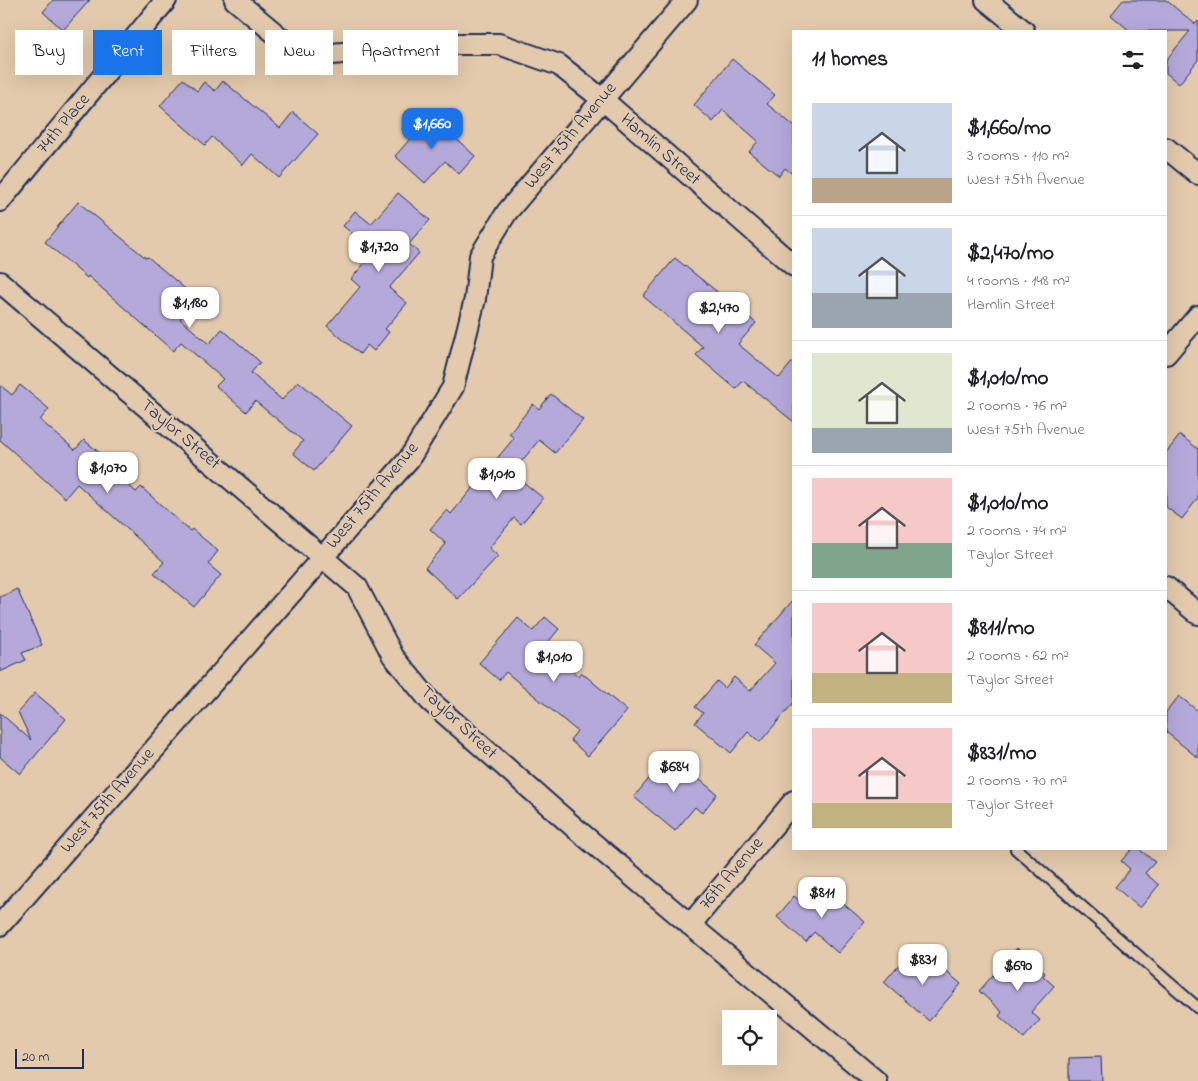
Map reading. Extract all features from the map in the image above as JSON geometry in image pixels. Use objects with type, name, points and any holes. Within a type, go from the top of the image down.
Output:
[{"type":"street","name":"74th Place","points":[[0,201],[166,0]]},
{"type":"street","name":"Hamlin Street","points":[[235,0],[284,40],[332,54],[438,44],[499,44],[559,65],[602,99],[792,264]]},
{"type":"street","name":"West 75th Avenue","points":[[0,925],[409,459],[453,387],[475,299],[480,256],[507,212],[687,0]]},
{"type":"street","points":[[986,0],[1023,30]]},
{"type":"street","points":[[1167,149],[1198,174]]},
{"type":"street","name":"Taylor Street","points":[[0,282],[357,587],[394,656],[430,701],[575,828],[876,1081]]},
{"type":"street","points":[[1167,353],[1198,316]]},
{"type":"street","points":[[1167,588],[1198,614]]},
{"type":"street","name":"76th Avenue","points":[[690,925],[792,803]]},
{"type":"lane","points":[[1017,850],[1198,1008]]},
{"type":"building","points":[[53,0],[90,0],[63,30],[43,12]]},
{"type":"building","points":[[1123,0],[1166,0],[1195,24],[1198,21],[1198,60],[1179,84],[1167,74],[1167,59],[1190,31],[1129,30],[1111,15]]},
{"type":"building","points":[[732,59],[775,95],[767,104],[792,124],[792,173],[785,168],[779,176],[749,152],[758,141],[723,110],[713,122],[694,105]]},
{"type":"building","points":[[183,79],[197,91],[204,82],[215,91],[223,81],[280,128],[293,112],[318,134],[279,178],[252,154],[243,165],[212,137],[205,145],[160,106]]},
{"type":"building","points":[[413,116],[429,130],[437,121],[475,156],[459,174],[445,161],[425,183],[395,156],[411,138],[402,129]]},
{"type":"building","points":[[398,193],[430,220],[409,244],[419,253],[389,288],[407,303],[385,329],[389,332],[374,351],[367,345],[360,354],[327,326],[360,287],[351,279],[374,252],[343,226],[355,211],[371,224]]},
{"type":"building","points":[[78,202],[146,258],[148,257],[197,299],[180,319],[209,344],[222,329],[260,362],[251,373],[282,400],[298,381],[352,426],[314,471],[293,453],[303,441],[255,401],[246,412],[216,386],[223,379],[181,342],[173,351],[88,276],[87,278],[45,242]]},
{"type":"building","points":[[675,258],[756,323],[738,344],[779,378],[792,362],[792,420],[743,381],[736,389],[696,355],[703,347],[643,296]]},
{"type":"building","points":[[0,385],[12,395],[20,385],[49,409],[40,420],[75,450],[84,440],[112,463],[108,467],[136,492],[141,487],[190,531],[192,529],[218,551],[208,564],[221,575],[194,607],[154,573],[164,562],[77,484],[65,498],[0,440]]},
{"type":"building","points":[[551,394],[583,420],[555,453],[539,440],[512,473],[543,498],[521,524],[514,518],[489,548],[498,556],[458,599],[425,568],[446,544],[430,529],[447,510],[451,514],[514,438],[509,434],[533,404],[539,409]]},
{"type":"building","points":[[1180,435],[1198,449],[1198,498],[1182,519],[1167,508],[1167,452]]},
{"type":"building","points":[[17,589],[42,645],[22,653],[26,660],[0,672],[0,597]]},
{"type":"building","points":[[792,601],[792,704],[760,742],[748,732],[731,753],[695,723],[703,713],[695,707],[717,681],[725,688],[734,677],[750,691],[775,663],[754,645]]},
{"type":"building","points":[[545,617],[559,629],[544,647],[578,676],[581,672],[627,711],[588,756],[570,740],[577,731],[506,672],[499,680],[479,663],[518,618],[533,631]]},
{"type":"building","points":[[35,693],[66,719],[20,774],[0,757],[0,713],[31,740],[18,712]]},
{"type":"building","points":[[1179,696],[1198,711],[1198,758],[1167,733],[1167,711]]},
{"type":"building","points":[[669,754],[717,794],[702,813],[695,807],[675,831],[634,797]]},
{"type":"building","points":[[1131,850],[1140,850],[1155,862],[1145,873],[1159,885],[1140,908],[1115,887],[1130,869],[1121,861]]},
{"type":"building","points":[[821,885],[865,922],[838,953],[814,932],[806,942],[777,917],[794,896],[804,905]]},
{"type":"building","points":[[1017,948],[1045,973],[1043,976],[1054,986],[1031,1012],[1040,1020],[1024,1038],[999,1016],[1002,1012],[979,991]]},
{"type":"building","points":[[926,954],[961,984],[929,1021],[884,982],[901,962],[911,971]]},
{"type":"building","points":[[1101,1057],[1102,1081],[1069,1081],[1069,1058]]}]
